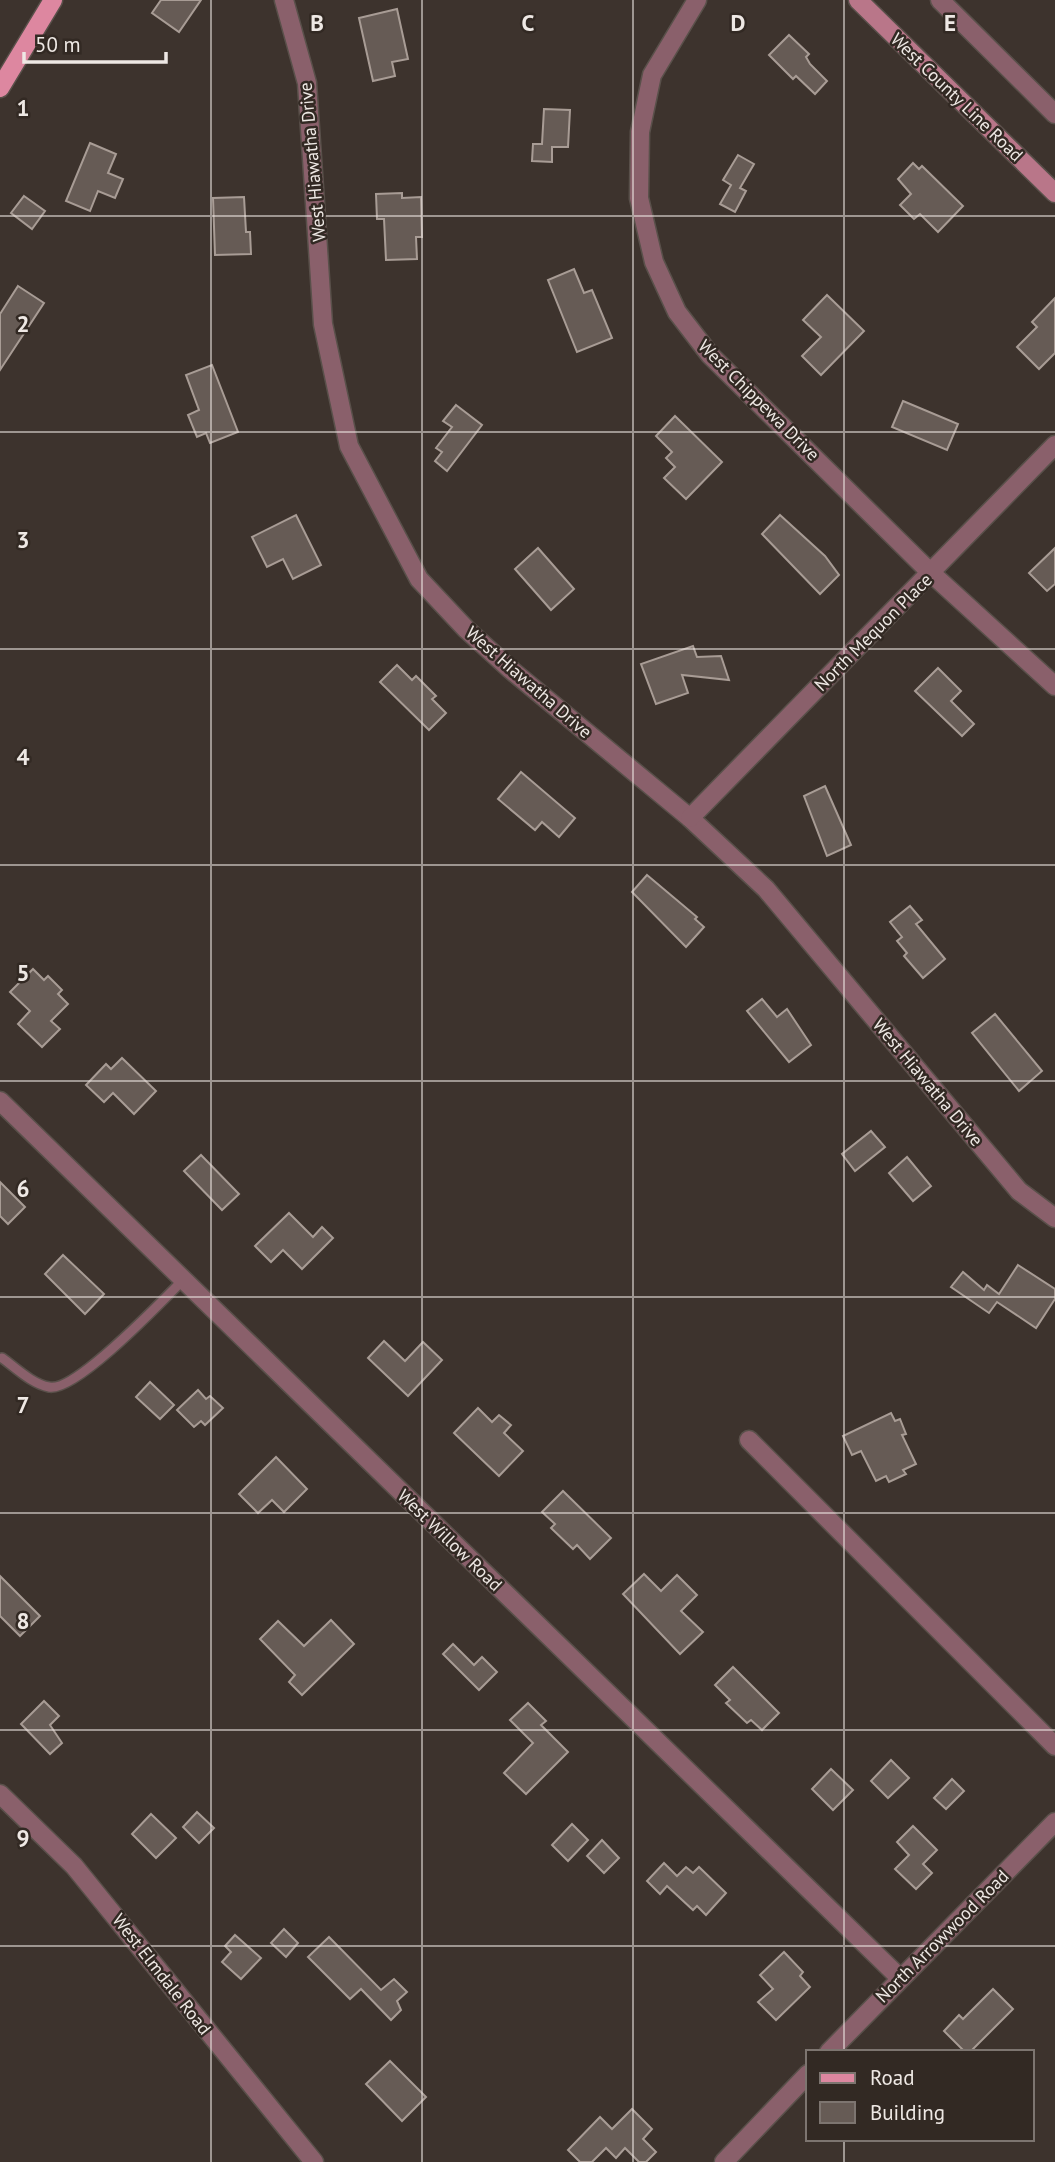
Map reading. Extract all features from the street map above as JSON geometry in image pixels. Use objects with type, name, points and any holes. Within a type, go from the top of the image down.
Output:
[{"type":"main road","points":[[0,88],[53,0]]},
{"type":"street","name":"West Hiawatha Drive","points":[[284,0],[307,83],[323,324],[349,446],[419,579],[466,629],[510,669],[690,818],[766,889],[1019,1191],[1055,1218]]},
{"type":"street","name":"West Chippewa Drive","points":[[697,0],[652,75],[640,132],[639,198],[654,262],[677,312],[710,355],[931,573],[1055,686]]},
{"type":"street","name":"West County Line Road","points":[[858,0],[1055,193]]},
{"type":"street","points":[[940,0],[1055,114]]},
{"type":"street","name":"North Mequon Place","points":[[690,818],[1055,445]]},
{"type":"street","name":"West Willow Road","points":[[0,1101],[900,1978]]},
{"type":"street","points":[[749,1440],[1055,1746]]},
{"type":"street","name":"West Elmdale Road","points":[[0,1794],[74,1866],[314,2162]]},
{"type":"street","name":"North Arrowwood Road","points":[[831,2050],[1055,1822]]},
{"type":"street","points":[[724,2162],[806,2076]]},
{"type":"lane","points":[[2,1358],[32,1380],[50,1388],[65,1385],[117,1344],[183,1280]]},
{"type":"building","points":[[161,0],[201,0],[179,32],[152,13]]},
{"type":"building","points":[[397,9],[408,59],[392,62],[395,76],[373,81],[359,18]]},
{"type":"building","points":[[789,35],[809,54],[806,57],[810,64],[827,81],[815,94],[796,76],[793,79],[769,55]]},
{"type":"building","points":[[544,109],[570,110],[568,147],[552,147],[552,162],[532,161],[533,144],[542,144]]},
{"type":"building","points":[[90,143],[116,154],[108,173],[123,179],[115,198],[98,191],[90,211],[66,201]]},
{"type":"building","points":[[738,155],[754,164],[740,188],[746,191],[735,212],[720,204],[731,185],[723,180]]},
{"type":"building","points":[[913,163],[919,169],[922,166],[963,206],[938,232],[920,214],[914,219],[900,205],[911,194],[898,179]]},
{"type":"building","points":[[402,193],[402,198],[421,197],[422,237],[416,237],[417,259],[386,260],[384,219],[377,219],[376,194]]},
{"type":"building","points":[[24,196],[45,211],[32,229],[11,213]]},
{"type":"building","points":[[244,197],[246,232],[250,232],[251,254],[215,255],[213,198]]},
{"type":"building","points":[[574,269],[584,293],[592,290],[612,338],[577,352],[548,280]]},
{"type":"building","points":[[18,286],[44,303],[0,370],[0,314]]},
{"type":"building","points":[[827,295],[864,331],[821,375],[802,356],[821,337],[803,320]]},
{"type":"building","points":[[1055,298],[1055,353],[1039,369],[1017,347],[1037,327],[1032,322]]},
{"type":"building","points":[[212,365],[238,432],[210,443],[206,433],[197,437],[188,415],[199,410],[186,375]]},
{"type":"building","points":[[903,401],[958,424],[947,450],[892,427]]},
{"type":"building","points":[[456,405],[482,425],[447,471],[435,461],[442,452],[436,448],[452,427],[443,421]]},
{"type":"building","points":[[675,416],[722,462],[686,499],[664,478],[675,467],[666,458],[672,452],[656,436]]},
{"type":"building","points":[[296,515],[321,565],[293,579],[283,559],[267,567],[252,537]]},
{"type":"building","points":[[780,515],[825,556],[839,575],[820,594],[762,534]]},
{"type":"building","points":[[538,548],[574,589],[551,610],[515,569]]},
{"type":"building","points":[[1055,548],[1055,584],[1047,591],[1029,573]]},
{"type":"building","points":[[693,646],[697,657],[721,656],[729,680],[682,675],[688,693],[656,704],[641,664]]},
{"type":"building","points":[[397,665],[412,680],[416,676],[436,696],[432,699],[446,713],[429,730],[380,682]]},
{"type":"building","points":[[938,668],[961,691],[951,701],[974,724],[962,736],[915,691]]},
{"type":"building","points":[[521,772],[575,818],[559,837],[542,822],[535,830],[498,799]]},
{"type":"building","points":[[825,786],[851,845],[827,856],[804,796]]},
{"type":"building","points":[[647,875],[697,917],[695,919],[704,927],[686,947],[632,892]]},
{"type":"building","points":[[910,906],[922,920],[916,924],[945,959],[923,978],[904,956],[907,953],[897,941],[902,937],[890,922]]},
{"type":"building","points":[[33,969],[44,980],[48,976],[62,990],[58,994],[68,1004],[51,1021],[60,1029],[42,1047],[18,1024],[30,1011],[10,992]]},
{"type":"building","points":[[762,999],[777,1017],[787,1009],[811,1045],[789,1062],[747,1011]]},
{"type":"building","points":[[995,1014],[1042,1071],[1019,1091],[972,1033]]},
{"type":"building","points":[[122,1058],[156,1091],[134,1114],[113,1093],[104,1102],[86,1085],[106,1064],[111,1069]]},
{"type":"building","points":[[871,1131],[885,1147],[855,1171],[842,1154]]},
{"type":"building","points":[[201,1155],[239,1194],[222,1210],[184,1171]]},
{"type":"building","points":[[907,1157],[931,1186],[913,1201],[889,1173]]},
{"type":"building","points":[[0,1182],[25,1207],[8,1224],[0,1216]]},
{"type":"building","points":[[289,1213],[313,1237],[322,1227],[333,1238],[302,1269],[283,1250],[271,1262],[255,1246]]},
{"type":"building","points":[[63,1255],[104,1294],[85,1314],[45,1274]]},
{"type":"building","points":[[1018,1265],[1055,1289],[1055,1299],[1036,1328],[997,1302],[989,1313],[951,1287],[963,1272],[984,1290],[987,1285],[999,1294]]},
{"type":"building","points":[[384,1341],[405,1361],[423,1342],[442,1360],[408,1396],[368,1358]]},
{"type":"building","points":[[150,1382],[174,1405],[160,1419],[136,1397]]},
{"type":"building","points":[[198,1390],[206,1399],[210,1396],[223,1408],[205,1425],[201,1421],[194,1427],[177,1410]]},
{"type":"building","points":[[478,1408],[492,1422],[499,1415],[511,1425],[504,1433],[523,1451],[499,1476],[454,1433]]},
{"type":"building","points":[[891,1413],[895,1421],[900,1419],[906,1434],[902,1435],[916,1464],[903,1470],[906,1474],[889,1482],[886,1476],[876,1481],[861,1451],[852,1455],[843,1436]]},
{"type":"building","points":[[276,1457],[307,1489],[284,1512],[272,1500],[258,1513],[239,1494]]},
{"type":"building","points":[[563,1491],[611,1538],[590,1559],[577,1545],[573,1549],[551,1528],[555,1524],[542,1512]]},
{"type":"building","points":[[644,1574],[661,1591],[677,1575],[697,1595],[681,1611],[703,1632],[680,1654],[623,1594]]},
{"type":"building","points":[[0,1576],[40,1616],[20,1636],[0,1616]]},
{"type":"building","points":[[331,1620],[354,1644],[302,1695],[289,1682],[295,1675],[260,1639],[278,1621],[304,1646]]},
{"type":"building","points":[[453,1644],[474,1665],[482,1657],[497,1672],[479,1690],[443,1654]]},
{"type":"building","points":[[733,1667],[779,1713],[762,1730],[751,1720],[747,1723],[726,1703],[730,1700],[715,1685]]},
{"type":"building","points":[[44,1701],[59,1716],[50,1725],[62,1743],[50,1754],[21,1724]]},
{"type":"building","points":[[528,1703],[546,1721],[541,1725],[568,1752],[526,1794],[504,1773],[533,1743],[510,1720]]},
{"type":"building","points":[[891,1760],[909,1778],[888,1798],[871,1781]]},
{"type":"building","points":[[831,1769],[853,1790],[833,1810],[812,1789]]},
{"type":"building","points":[[952,1779],[964,1791],[946,1809],[934,1798]]},
{"type":"building","points":[[197,1812],[214,1828],[199,1843],[183,1827]]},
{"type":"building","points":[[151,1814],[176,1838],[156,1858],[132,1834]]},
{"type":"building","points":[[572,1824],[588,1840],[568,1861],[552,1845]]},
{"type":"building","points":[[913,1826],[937,1850],[923,1864],[932,1873],[916,1889],[895,1869],[909,1855],[897,1842]]},
{"type":"building","points":[[602,1840],[619,1858],[604,1873],[587,1856]]},
{"type":"building","points":[[664,1863],[677,1876],[686,1867],[693,1873],[699,1867],[726,1893],[706,1915],[697,1906],[693,1910],[667,1886],[660,1894],[647,1881]]},
{"type":"building","points":[[284,1929],[298,1943],[286,1957],[271,1943]]},
{"type":"building","points":[[235,1935],[261,1958],[241,1979],[222,1962],[231,1952],[225,1946]]},
{"type":"building","points":[[329,1937],[381,1990],[394,1979],[407,1992],[397,2001],[401,2010],[391,2020],[361,1989],[350,1999],[308,1957]]},
{"type":"building","points":[[784,1952],[803,1972],[800,1976],[810,1987],[776,2020],[758,2002],[773,1989],[760,1975]]},
{"type":"building","points":[[993,1989],[1013,2009],[972,2050],[963,2050],[944,2031],[959,2015],[963,2019]]},
{"type":"building","points":[[390,2061],[426,2097],[402,2121],[366,2084]]},
{"type":"building","points":[[632,2109],[652,2129],[643,2139],[656,2152],[646,2162],[639,2162],[625,2148],[616,2158],[606,2148],[592,2162],[580,2162],[568,2150],[600,2117],[612,2129]]}]
